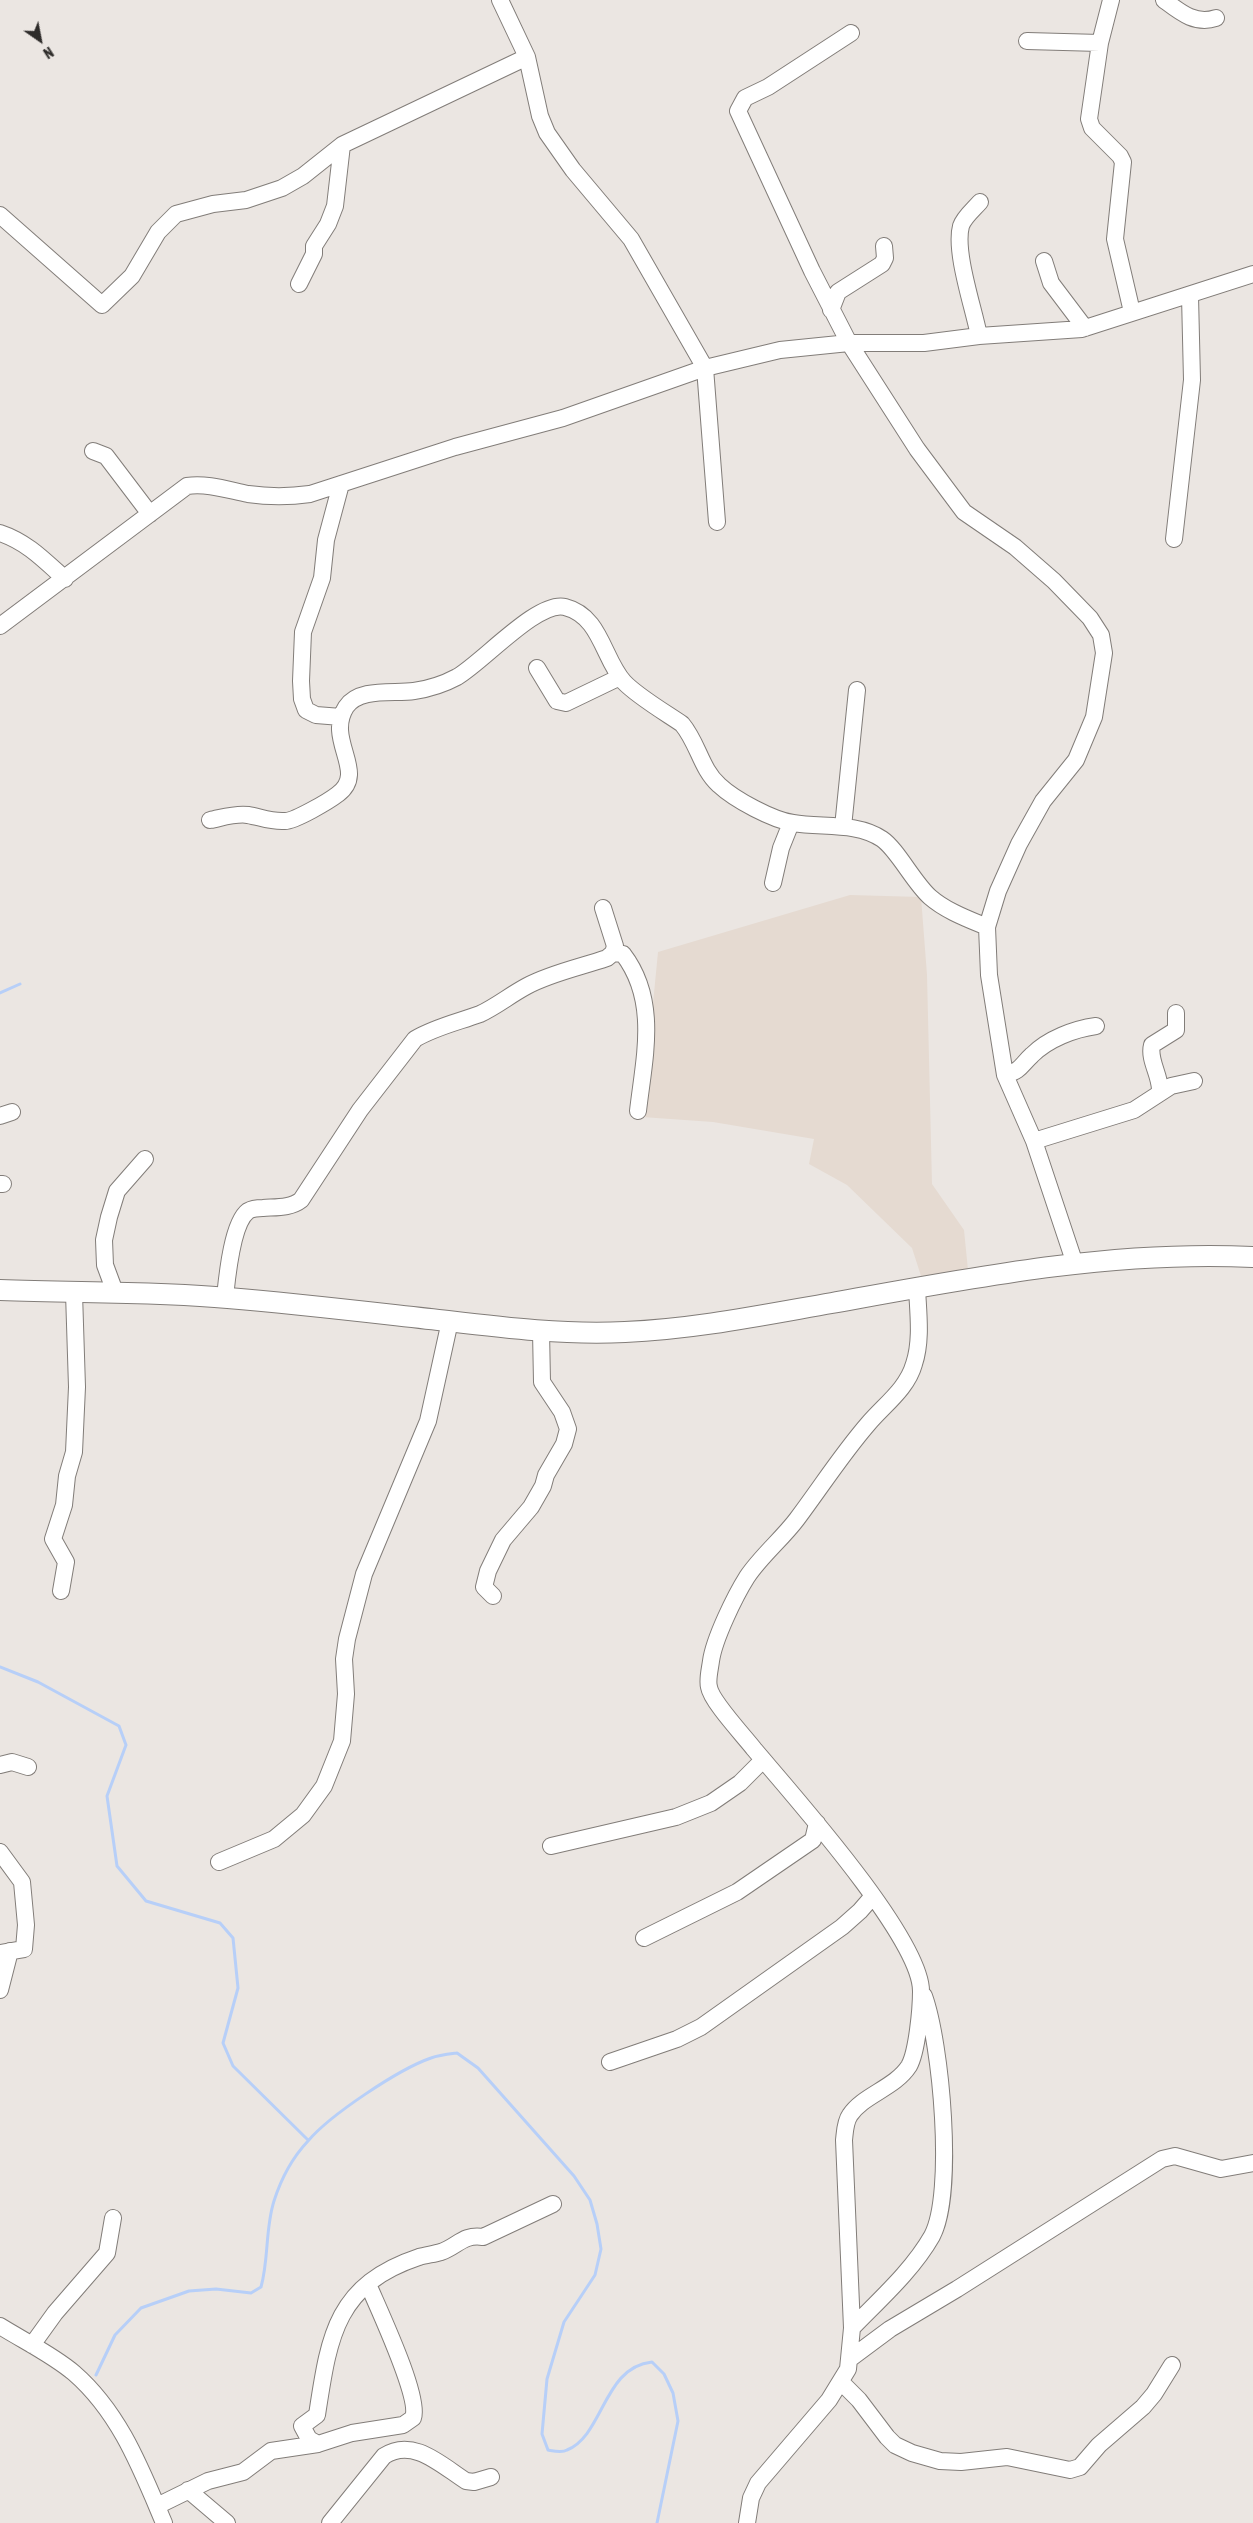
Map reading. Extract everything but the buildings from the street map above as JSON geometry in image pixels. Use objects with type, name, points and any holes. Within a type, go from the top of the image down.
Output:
[{"type":"main road","points":[[0,1290],[74,1293],[115,1292],[225,1297],[541,1331],[624,1332],[694,1327],[917,1288],[1075,1264],[1149,1259],[1253,1258]]},
{"type":"street","points":[[500,0],[526,57],[540,116],[547,133],[573,170],[631,238],[705,368],[717,522]]},
{"type":"street","points":[[1111,0],[1100,43],[1089,119],[1092,128],[1120,156],[1123,162],[1115,239],[1132,312]]},
{"type":"street","points":[[1164,0],[1190,18],[1204,21],[1216,18]]},
{"type":"street","points":[[851,33],[768,88],[745,98],[738,107],[754,146],[849,343],[918,449],[964,512],[1015,547],[1054,581],[1090,618],[1101,635],[1104,653],[1094,718],[1076,760],[1043,801],[1019,844],[998,891],[987,927],[989,975],[1005,1075],[1034,1141],[1075,1264]]},
{"type":"street","points":[[1027,41],[1100,43]]},
{"type":"street","points":[[0,215],[102,304],[132,276],[158,232],[176,214],[213,204],[246,200],[282,188],[303,176],[342,146],[526,57]]},
{"type":"street","points":[[299,284],[314,254],[314,246],[328,224],[335,206],[342,146]]},
{"type":"street","points":[[979,336],[969,301],[960,238],[964,221],[980,202]]},
{"type":"street","points":[[832,310],[838,292],[882,264],[885,258],[884,246]]},
{"type":"street","points":[[1044,262],[1051,283],[1085,328]]},
{"type":"street","points":[[0,626],[187,486],[201,484],[250,494],[294,497],[341,484],[455,447],[563,418],[705,368],[780,350],[849,343],[924,343],[979,336],[1085,328],[1132,312],[1190,296],[1253,274]]},
{"type":"street","points":[[1174,539],[1192,380],[1190,296]]},
{"type":"street","points":[[93,451],[106,456],[150,514]]},
{"type":"street","points":[[341,484],[326,540],[322,578],[303,632],[301,681],[302,699],[306,710],[316,715],[341,716]]},
{"type":"street","points":[[0,533],[16,538],[45,559],[65,578]]},
{"type":"street","points":[[210,820],[247,814],[268,821],[287,822],[337,796],[348,784],[350,776],[338,729],[341,716],[347,705],[355,699],[368,695],[413,692],[448,682],[459,676],[537,614],[555,606],[566,607],[589,622],[625,683],[682,724],[689,733],[710,776],[720,786],[764,812],[792,823],[866,830],[883,839],[930,897],[957,914],[987,927]]},
{"type":"street","points":[[537,668],[557,701],[561,703],[566,703],[620,677]]},
{"type":"street","points":[[843,827],[857,690]]},
{"type":"street","points":[[772,883],[781,848],[792,823]]},
{"type":"street","points":[[225,1297],[232,1244],[244,1216],[256,1209],[295,1204],[301,1200],[360,1110],[415,1039],[426,1032],[488,1010],[526,986],[607,958],[613,953],[615,946],[603,908]]},
{"type":"street","points":[[613,953],[623,954],[632,965],[648,1017],[638,1111]]},
{"type":"street","points":[[1160,1092],[1160,1082],[1151,1050],[1152,1045],[1176,1030],[1176,1013]]},
{"type":"street","points":[[1005,1075],[1019,1071],[1032,1054],[1065,1034],[1082,1028],[1096,1026]]},
{"type":"street","points":[[1034,1141],[1134,1110],[1170,1086],[1194,1081]]},
{"type":"street","points":[[115,1292],[104,1265],[104,1240],[109,1217],[117,1191],[145,1159]]},
{"type":"street","points":[[852,2328],[908,2270],[932,2236],[940,2216],[945,2150],[935,2046],[928,2008],[911,1956],[873,1896],[817,1823],[713,1696],[708,1686],[711,1661],[716,1642],[747,1577],[797,1519],[836,1463],[863,1430],[901,1389],[914,1365],[919,1333],[917,1288]]},
{"type":"street","points":[[61,1591],[66,1562],[53,1539],[64,1505],[67,1476],[74,1452],[77,1386],[74,1293]]},
{"type":"street","points":[[219,1862],[274,1839],[303,1814],[324,1786],[342,1741],[346,1694],[344,1659],[364,1574],[428,1421],[450,1321]]},
{"type":"street","points":[[493,1596],[484,1586],[488,1571],[503,1540],[531,1507],[543,1486],[546,1475],[564,1444],[568,1429],[562,1412],[542,1382],[541,1331]]},
{"type":"street","points":[[551,1846],[676,1817],[711,1803],[740,1783],[764,1760]]},
{"type":"street","points":[[0,1765],[12,1762],[28,1767]]},
{"type":"street","points":[[644,1938],[737,1892],[765,1875],[813,1840],[817,1823]]},
{"type":"street","points":[[0,1852],[22,1882],[26,1925],[24,1949],[5,1952],[0,1990]]},
{"type":"street","points":[[610,2062],[677,2039],[701,2027],[842,1927],[873,1896]]},
{"type":"street","points":[[747,2523],[751,2498],[758,2483],[823,2408],[848,2369],[851,2358],[852,2328],[844,2140],[846,2124],[854,2110],[901,2076],[910,2065],[914,2052],[921,1989]]},
{"type":"street","points":[[851,2358],[890,2329],[1162,2159],[1175,2156],[1221,2168],[1253,2163]]},
{"type":"street","points":[[318,2444],[309,2439],[302,2426],[317,2415],[319,2390],[333,2332],[352,2298],[368,2284],[389,2270],[419,2257],[442,2252],[471,2235],[482,2236],[553,2204]]},
{"type":"street","points":[[32,2345],[55,2313],[107,2253],[113,2218]]},
{"type":"street","points":[[157,2506],[208,2481],[244,2472],[271,2451],[318,2444],[352,2433],[403,2426],[414,2418],[416,2413],[403,2368],[368,2284]]},
{"type":"street","points":[[0,2326],[73,2372],[107,2409],[125,2435],[164,2523]]},
{"type":"street","points":[[841,2382],[859,2400],[887,2437],[895,2445],[912,2453],[940,2461],[954,2462],[1007,2457],[1070,2470],[1080,2467],[1099,2445],[1143,2406],[1154,2394],[1172,2366]]},
{"type":"street","points":[[330,2523],[384,2456],[392,2451],[409,2449],[423,2453],[466,2481],[474,2482],[491,2477]]},
{"type":"street","points":[[188,2490],[227,2523]]},
{"type":"shaded area","points":[[850,895],[921,897],[927,975],[932,1184],[964,1230],[968,1270],[921,1276],[912,1248],[847,1185],[809,1164],[814,1139],[713,1122],[642,1117],[658,952]]},
{"type":"waterway","points":[[0,993],[20,984]]},
{"type":"waterway","points":[[0,1667],[38,1682],[119,1726],[126,1745],[107,1796],[117,1866],[146,1901],[220,1923],[233,1938],[238,1988],[223,2043],[233,2066],[308,2140]]},
{"type":"waterway","points":[[96,2375],[115,2335],[141,2308],[189,2291],[216,2289],[251,2293],[261,2287],[271,2212],[280,2185],[297,2154],[318,2130],[348,2106],[384,2082],[431,2058],[457,2053],[478,2068],[574,2176],[590,2200],[597,2224],[601,2249],[595,2275],[564,2322],[547,2379],[542,2434],[548,2450],[565,2451],[579,2442],[589,2431],[613,2388],[623,2376],[636,2367],[652,2362],[664,2374],[673,2393],[678,2421],[657,2523]]}]
